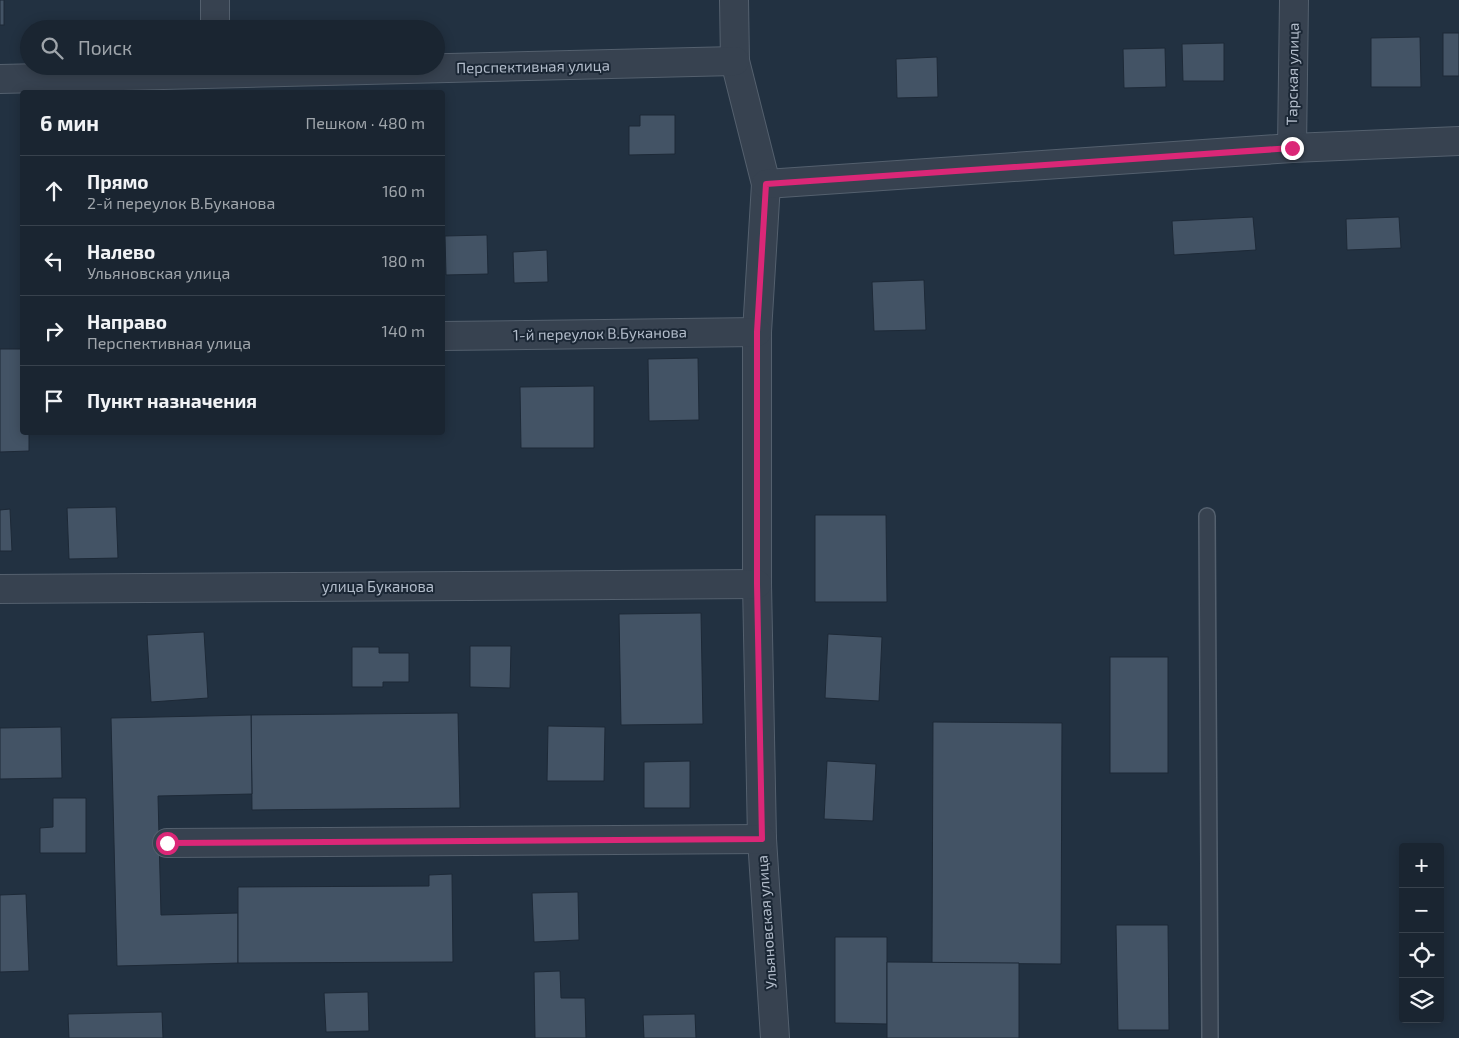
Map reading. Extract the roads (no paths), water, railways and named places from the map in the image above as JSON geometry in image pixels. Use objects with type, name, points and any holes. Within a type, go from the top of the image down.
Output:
[{"type":"street","points":[[214,0],[215,20]]},
{"type":"street","name":"Ульяновская улица","points":[[734,0],[735,61],[766,184],[757,332],[757,584],[762,839],[775,1038]]},
{"type":"street","name":"Тарская улица","points":[[1292,148],[1294,0]]},
{"type":"street","name":"Перспективная улица","points":[[445,66],[735,61]]},
{"type":"street","name":"Перспективная улица","points":[[0,79],[96,75]]},
{"type":"street","points":[[766,184],[1292,148],[1459,140]]},
{"type":"street","name":"1-й переулок В.Буканова","points":[[445,336],[757,332]]},
{"type":"street","name":"улица Буканова","points":[[0,589],[757,584]]},
{"type":"street","points":[[167,843],[762,839]]},
{"type":"lane","points":[[1207,516],[1210,1038]]}]
